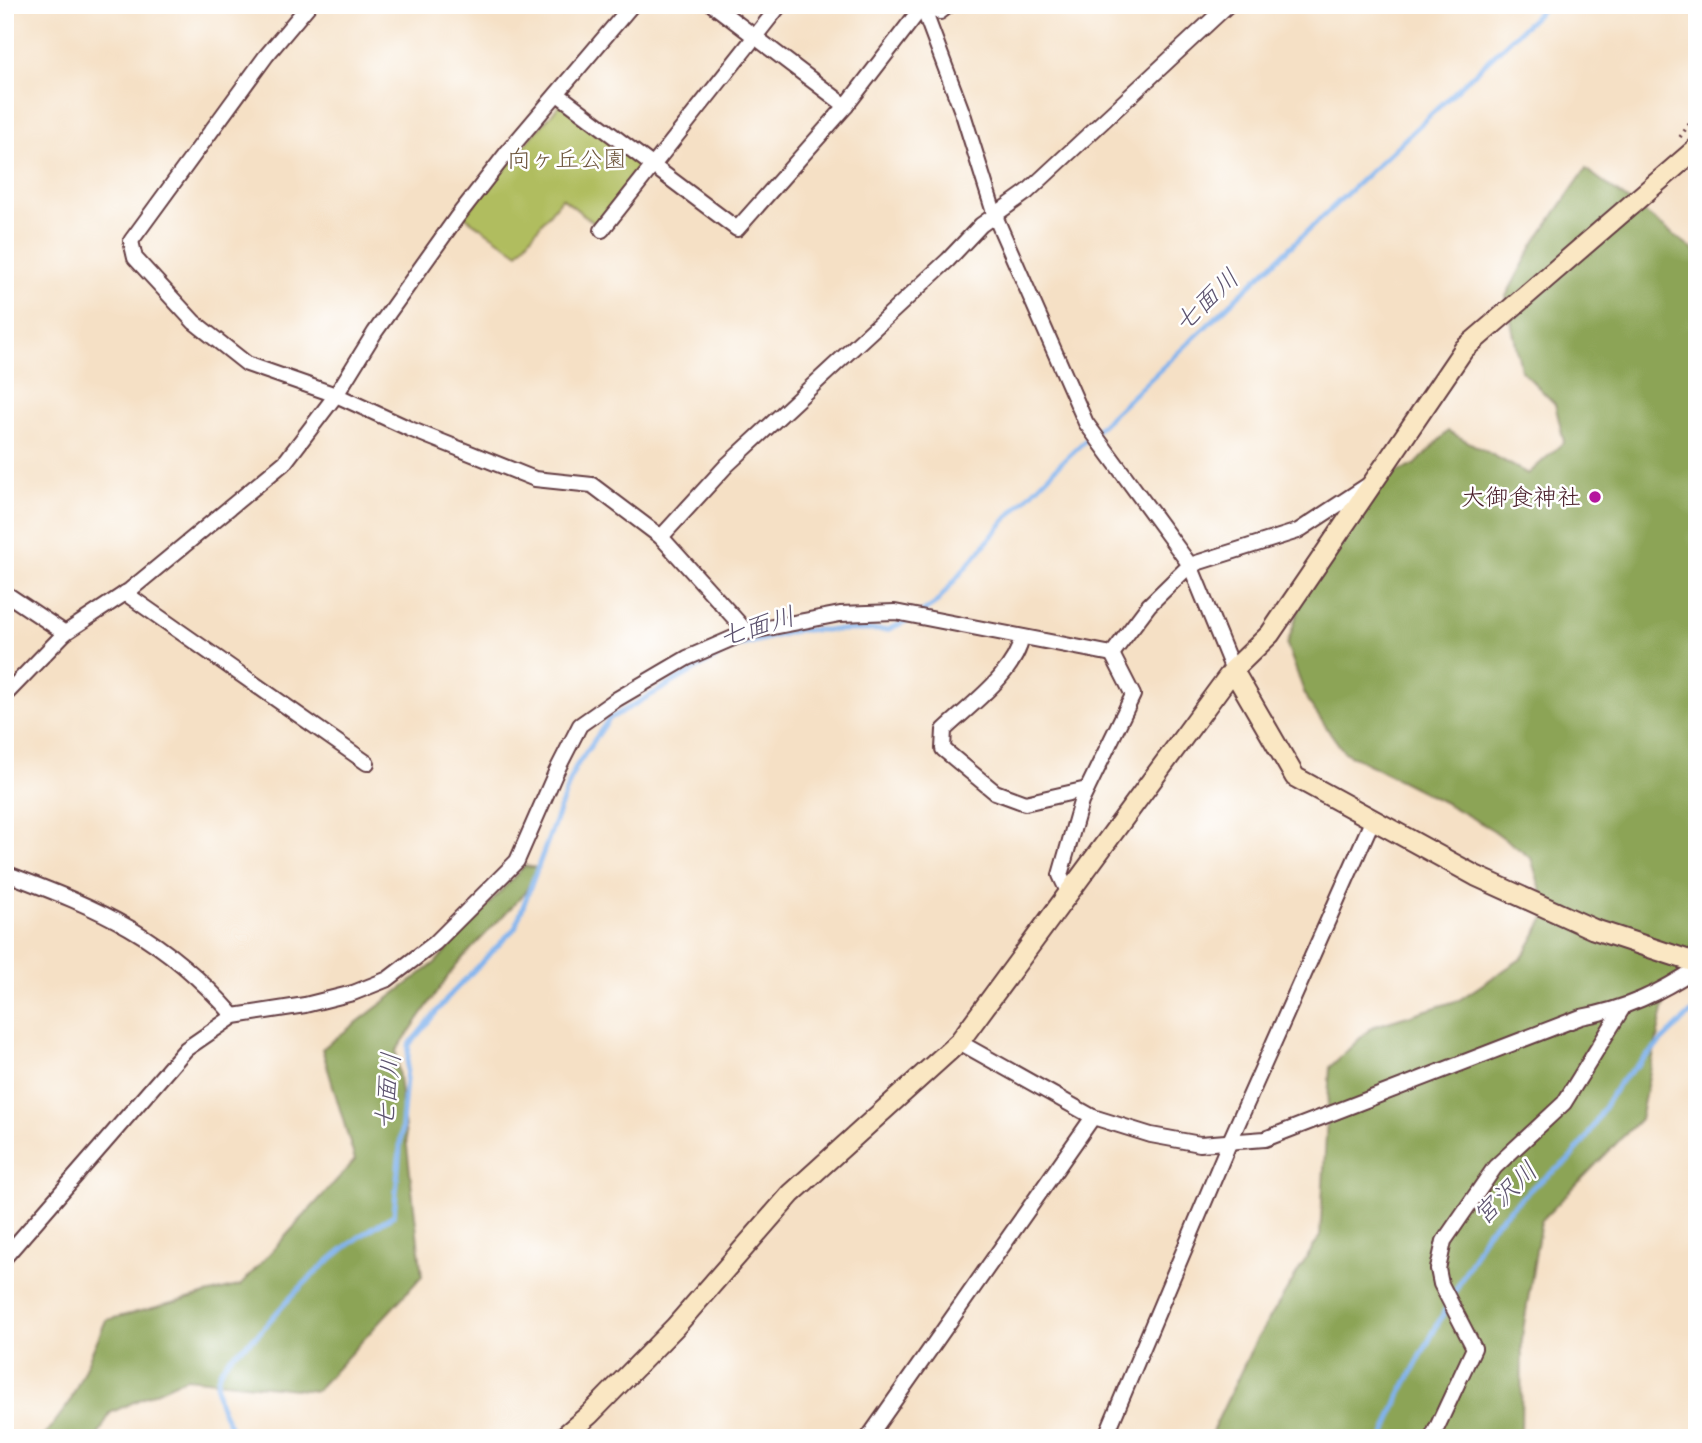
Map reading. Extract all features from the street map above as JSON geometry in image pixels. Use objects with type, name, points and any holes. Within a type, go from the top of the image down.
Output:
[{"type":"street","points":[[309,5],[266,56],[131,241],[135,258],[194,322],[247,363],[336,395],[410,429],[535,479],[592,485],[661,537],[747,632]]},
{"type":"street","points":[[5,695],[65,633],[125,593],[285,462],[336,395],[375,332],[457,216],[509,150],[559,95],[632,5]]},
{"type":"street","points":[[713,5],[846,106]]},
{"type":"street","points":[[602,230],[780,5]]},
{"type":"street","points":[[922,6],[940,12],[949,5]]},
{"type":"street","points":[[661,537],[727,465],[948,260],[981,225],[1027,192],[1228,5]]},
{"type":"street","points":[[559,95],[737,229],[846,106],[922,6]]},
{"type":"street","points":[[922,6],[964,117],[995,216],[1086,424],[1190,565],[1233,670],[1295,777],[1476,876],[1593,929],[1697,966]]},
{"type":"street","points":[[562,1438],[675,1327],[791,1194],[959,1042],[1233,670],[1270,634],[1464,349],[1697,148]]},
{"type":"street","points":[[1112,654],[1149,605],[1190,565],[1298,531],[1376,480]]},
{"type":"street","points":[[5,593],[65,633]]},
{"type":"street","points":[[125,593],[367,763]]},
{"type":"street","points":[[5,1257],[186,1049],[234,1016],[305,1005],[353,993],[388,979],[435,943],[517,861],[580,725],[617,699],[687,658],[747,632],[840,614],[902,613],[1112,654]]},
{"type":"street","points":[[1022,638],[1020,650],[997,680],[944,730],[943,749],[995,792],[1026,803],[1087,789]]},
{"type":"street","points":[[1068,892],[1060,875],[1087,789],[1133,695],[1112,654]]},
{"type":"street","points":[[1105,1438],[1230,1142],[1373,820]]},
{"type":"street","points":[[5,873],[90,905],[136,929],[176,958],[234,1016]]},
{"type":"street","points":[[959,1042],[1093,1116],[1200,1144],[1265,1139],[1581,1017],[1622,1009],[1674,984],[1697,966]]},
{"type":"street","points":[[1432,1438],[1474,1348],[1441,1283],[1438,1269],[1444,1241],[1495,1167],[1564,1103],[1622,1009]]},
{"type":"street","points":[[868,1438],[1093,1116]]},
{"type":"green space","name":"向ヶ丘公園","points":[[560,104],[643,168],[598,226],[562,198],[518,253],[464,216]]},
{"type":"green space","points":[[1586,169],[1697,252],[1697,942],[1664,1005],[1640,1119],[1541,1221],[1522,1336],[1521,1438],[1209,1438],[1255,1342],[1320,1236],[1330,1067],[1372,1027],[1459,1000],[1522,958],[1548,913],[1531,858],[1493,830],[1344,752],[1307,700],[1287,645],[1313,565],[1376,480],[1415,465],[1448,431],[1528,474],[1564,442],[1555,404],[1521,370],[1506,296],[1534,244]]},
{"type":"green space","points":[[524,866],[539,868],[524,894],[456,965],[396,1051],[422,1276],[316,1391],[186,1378],[110,1413],[97,1438],[43,1438],[70,1402],[106,1320],[241,1285],[355,1160],[322,1049],[435,963]]},
{"type":"waterway","name":"七面川","points":[[920,614],[935,604],[1008,517],[1057,467],[1547,5]]},
{"type":"waterway","name":"七面川","points":[[237,1438],[225,1417],[217,1394],[221,1370],[230,1357],[255,1337],[322,1267],[356,1239],[394,1215],[409,1045],[452,993],[515,928],[575,768],[609,719],[735,647],[798,630],[887,630],[911,619]]},
{"type":"waterway","name":"宮沢川","points":[[1383,1438],[1399,1397],[1487,1231],[1535,1185],[1569,1160],[1587,1137],[1618,1084],[1697,1007]]},
{"type":"place","name":"大御食神社","points":[[1595,497]]}]
